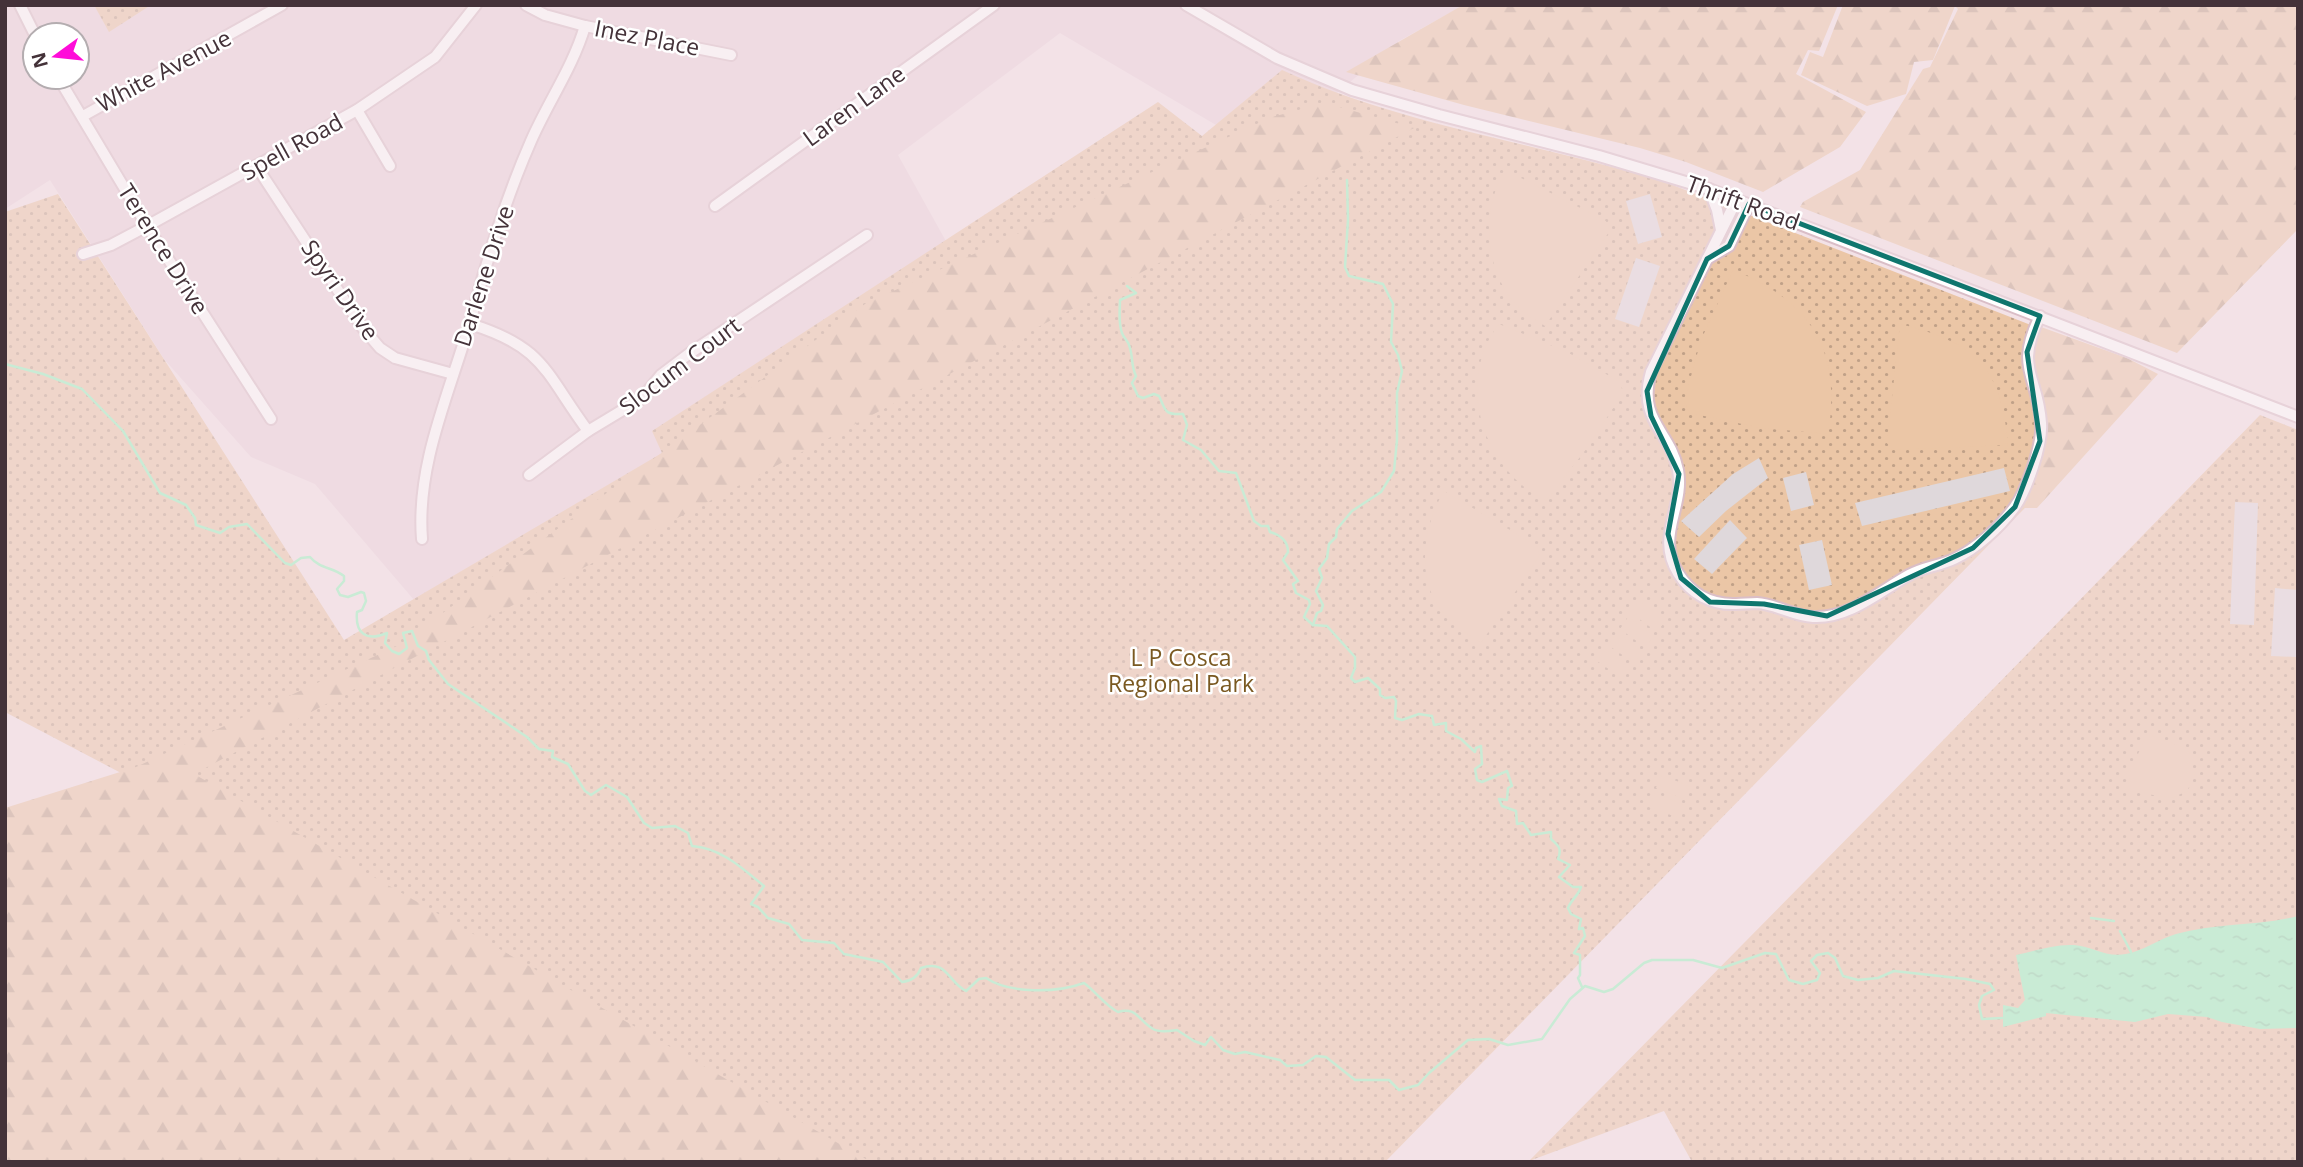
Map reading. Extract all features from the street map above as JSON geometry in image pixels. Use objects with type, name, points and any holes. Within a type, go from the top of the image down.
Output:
[{"type":"street","points":[[20,5],[28,21]]},
{"type":"street","name":"White Avenue","points":[[83,116],[282,5]]},
{"type":"street","name":"Spell Road","points":[[83,254],[111,245],[357,110],[435,57],[476,5]]},
{"type":"street","name":"Inez Place","points":[[526,5],[545,15],[585,26],[731,55]]},
{"type":"street","name":"Laren Lane","points":[[715,206],[994,5]]},
{"type":"street","name":"Thrift Road","points":[[1186,5],[1277,58],[1352,90],[1610,159],[1709,189],[2298,417]]},
{"type":"street","name":"Darlene Drive","points":[[422,539],[421,515],[427,471],[481,279],[531,139],[574,56],[585,26]]},
{"type":"street","name":"Terence Drive","points":[[67,91],[147,226],[271,419]]},
{"type":"street","points":[[357,110],[390,166]]},
{"type":"street","name":"Spyri Drive","points":[[257,166],[355,317],[373,340],[395,358],[453,374]]},
{"type":"street","points":[[1709,189],[1721,231]]},
{"type":"street","points":[[1737,199],[1651,372],[1647,391],[1651,416],[1674,456],[1679,474],[1679,494],[1668,534],[1671,559],[1689,587],[1710,602],[1763,604],[1795,614],[1827,616],[1866,603],[1909,575],[1952,560],[1973,548],[2015,507],[2040,441],[2041,423],[2027,364],[2027,352],[2040,316]]},
{"type":"street","points":[[1707,260],[1728,246],[1749,204]]},
{"type":"street","name":"Slocum Court","points":[[529,475],[587,431],[641,399],[661,375],[690,353],[867,235]]},
{"type":"street","points":[[470,324],[501,334],[535,356],[551,374],[587,431]]},
{"type":"highlighted area","points":[[1749,204],[2040,316],[2027,352],[2040,441],[2015,507],[1973,548],[1827,616],[1764,604],[1710,602],[1681,578],[1668,534],[1679,474],[1651,416],[1647,391],[1707,259],[1729,246]]},
{"type":"shaded area","points":[[5,5],[94,5],[109,31],[151,5],[1464,5],[1399,41],[1325,103],[1233,135],[1060,33],[898,155],[957,261],[865,304],[432,621],[315,484],[251,457],[164,359],[50,180],[5,209]]},
{"type":"shaded area","points":[[1650,194],[1662,237],[1638,244],[1626,201]]},
{"type":"shaded area","points":[[1636,258],[1660,266],[1639,327],[1615,319]]},
{"type":"shaded area","points":[[1759,458],[1768,478],[1726,511],[1699,537],[1681,521],[1733,474]]},
{"type":"shaded area","points":[[2004,468],[2010,491],[1862,526],[1855,503]]},
{"type":"shaded area","points":[[1806,472],[1814,505],[1791,511],[1783,478]]},
{"type":"shaded area","points":[[2235,502],[2258,503],[2254,625],[2230,624]]},
{"type":"shaded area","points":[[1730,520],[1747,538],[1712,574],[1694,559]]},
{"type":"shaded area","points":[[1822,540],[1832,585],[1809,590],[1799,545]]},
{"type":"shaded area","points":[[2275,588],[2298,590],[2296,657],[2271,656]]},
{"type":"green space","points":[[94,5],[151,5],[109,32]]},
{"type":"green space","points":[[1463,5],[1838,5],[1819,51],[1808,50],[1796,74],[1866,112],[1840,147],[1763,192],[1686,162],[1640,148],[1464,105],[1346,72]]},
{"type":"green space","points":[[1843,5],[1955,6],[1933,60],[1914,62],[1906,94],[1867,106],[1801,75],[1810,52],[1823,57]]},
{"type":"green space","points":[[1954,5],[2298,5],[2298,229],[2177,353],[1800,207],[1803,202],[1860,170],[1923,69],[1930,67],[1958,9]]},
{"type":"green space","name":"L P Cosca Regional Park","points":[[1282,70],[1377,106],[1670,184],[2156,374],[1385,1162],[843,1162],[5,712],[5,212],[58,194],[344,640],[662,453],[652,431],[1158,102],[1202,136]]},
{"type":"green space","points":[[1325,103],[1414,128],[194,774],[871,1162],[5,1162],[5,808],[136,767],[399,645],[865,304],[1272,117]]},
{"type":"green space","points":[[1505,170],[1606,221],[1609,232],[1545,326],[1522,311],[1510,297],[1494,263],[1489,225],[1491,206]]},
{"type":"green space","points":[[1733,270],[1783,297],[1801,313],[1815,332],[1825,353],[1830,377],[1828,434],[1761,428],[1690,413],[1684,402],[1701,340]]},
{"type":"green space","points":[[1499,324],[1567,352],[1620,382],[1623,393],[1587,448],[1546,501],[1524,487],[1506,468],[1492,447],[1482,423],[1477,397],[1478,372],[1486,347]]},
{"type":"green space","points":[[1900,324],[1948,340],[1980,362],[1999,395],[2008,445],[1892,450],[1887,443]]},
{"type":"green space","points":[[2041,327],[2127,358],[2158,374],[2037,508],[2018,508],[2036,471],[2047,433],[2033,354]]},
{"type":"green space","points":[[2260,415],[2298,430],[2298,1162],[1692,1162],[1664,1111],[1529,1161],[1876,809]]},
{"type":"green space","points":[[1444,491],[1537,546],[1540,555],[1481,643],[1443,613],[1427,580],[1425,549],[1432,519]]},
{"type":"green space","points":[[1640,601],[1666,620],[1657,632],[1631,613]]},
{"type":"green space","points":[[1628,617],[1654,635],[1646,648],[1620,629]]},
{"type":"green space","points":[[1617,633],[1643,651],[1634,663],[1608,645]]},
{"type":"green space","points":[[1606,649],[1631,667],[1623,679],[1597,661]]},
{"type":"green space","points":[[2147,734],[2188,749],[2195,775],[2187,791],[2172,798],[2128,791],[2130,772]]},
{"type":"green space","points":[[1662,775],[1691,787],[1686,800],[1656,788]]},
{"type":"green space","points":[[1655,793],[1684,805],[1679,818],[1649,807]]},
{"type":"water","points":[[2298,916],[2298,1028],[2260,1029],[2207,1017],[2168,1014],[2135,1022],[2046,1013],[2046,1016],[2003,1027],[2003,1005],[2018,1008],[2025,1000],[2016,955],[2067,945],[2119,955],[2191,930]]},
{"type":"waterway","points":[[1313,625],[1323,605],[1316,591],[1322,578],[1319,569],[1327,558],[1329,544],[1352,511],[1381,492],[1394,471],[1397,440],[1397,393],[1402,371],[1391,342],[1393,304],[1383,284],[1349,276],[1345,267],[1347,180]]},
{"type":"waterway","points":[[1127,286],[1136,293],[1120,300],[1120,325],[1129,346],[1136,376],[1132,383],[1138,396],[1143,398],[1154,394],[1159,396],[1168,412],[1183,414],[1187,425],[1183,440],[1201,450],[1219,471],[1236,473],[1254,521],[1261,526],[1268,526],[1270,532],[1280,537],[1287,545],[1288,552],[1283,560],[1298,581],[1293,584],[1296,593],[1309,600],[1310,604],[1304,617],[1313,625],[1327,626],[1355,657],[1351,678],[1355,682],[1368,678],[1380,689],[1380,695],[1385,698],[1394,697],[1395,718],[1402,720],[1419,714],[1432,716],[1434,725],[1446,723],[1446,731],[1461,739],[1475,752],[1476,748],[1481,746],[1482,764],[1475,769],[1477,780],[1482,782],[1507,771],[1512,786],[1508,788],[1507,800],[1499,799],[1502,806],[1516,811],[1517,824],[1523,823],[1531,835],[1551,832],[1551,839],[1560,850],[1558,859],[1570,865],[1559,877],[1573,887],[1581,887],[1568,908],[1571,914],[1581,919],[1579,929],[1583,928],[1585,936],[1574,953],[1580,955],[1578,978],[1582,987]]},
{"type":"waterway","points":[[5,364],[43,374],[82,389],[123,431],[160,493],[186,505],[195,518],[196,525],[220,533],[229,527],[247,524],[285,563],[291,565],[301,558],[310,557],[318,564],[344,576],[344,581],[337,589],[340,595],[348,597],[364,593],[366,601],[362,610],[357,612],[358,625],[363,634],[380,636],[387,633],[385,643],[399,654],[407,648],[403,633],[412,631],[418,646],[426,651],[429,660],[448,684],[527,737],[539,749],[553,751],[552,757],[568,764],[585,791],[591,795],[606,785],[627,797],[644,823],[652,828],[675,826],[688,833],[692,846],[722,855],[764,886],[751,904],[758,907],[768,918],[789,924],[802,940],[834,943],[844,954],[883,962],[902,982],[914,978],[921,968],[930,966],[942,969],[966,991],[979,979],[986,978],[1008,987],[1034,990],[1061,989],[1084,983],[1118,1012],[1129,1011],[1156,1030],[1177,1030],[1205,1045],[1211,1037],[1223,1050],[1280,1060],[1287,1066],[1303,1065],[1316,1056],[1326,1057],[1355,1080],[1389,1080],[1399,1090],[1418,1085],[1468,1040],[1489,1039],[1508,1045],[1542,1039],[1570,999],[1585,986],[1604,992],[1613,989],[1644,963],[1652,960],[1693,960],[1722,968],[1765,953],[1776,954],[1789,980],[1803,984],[1817,980],[1820,973],[1811,961],[1817,955],[1828,953],[1835,958],[1843,976],[1858,980],[1878,978],[1894,971],[1990,984],[1994,990],[1982,996],[1979,1005],[1982,1019],[2002,1018]]},
{"type":"waterway","points":[[2091,918],[2114,921]]},
{"type":"waterway","points":[[2120,931],[2131,952]]}]
